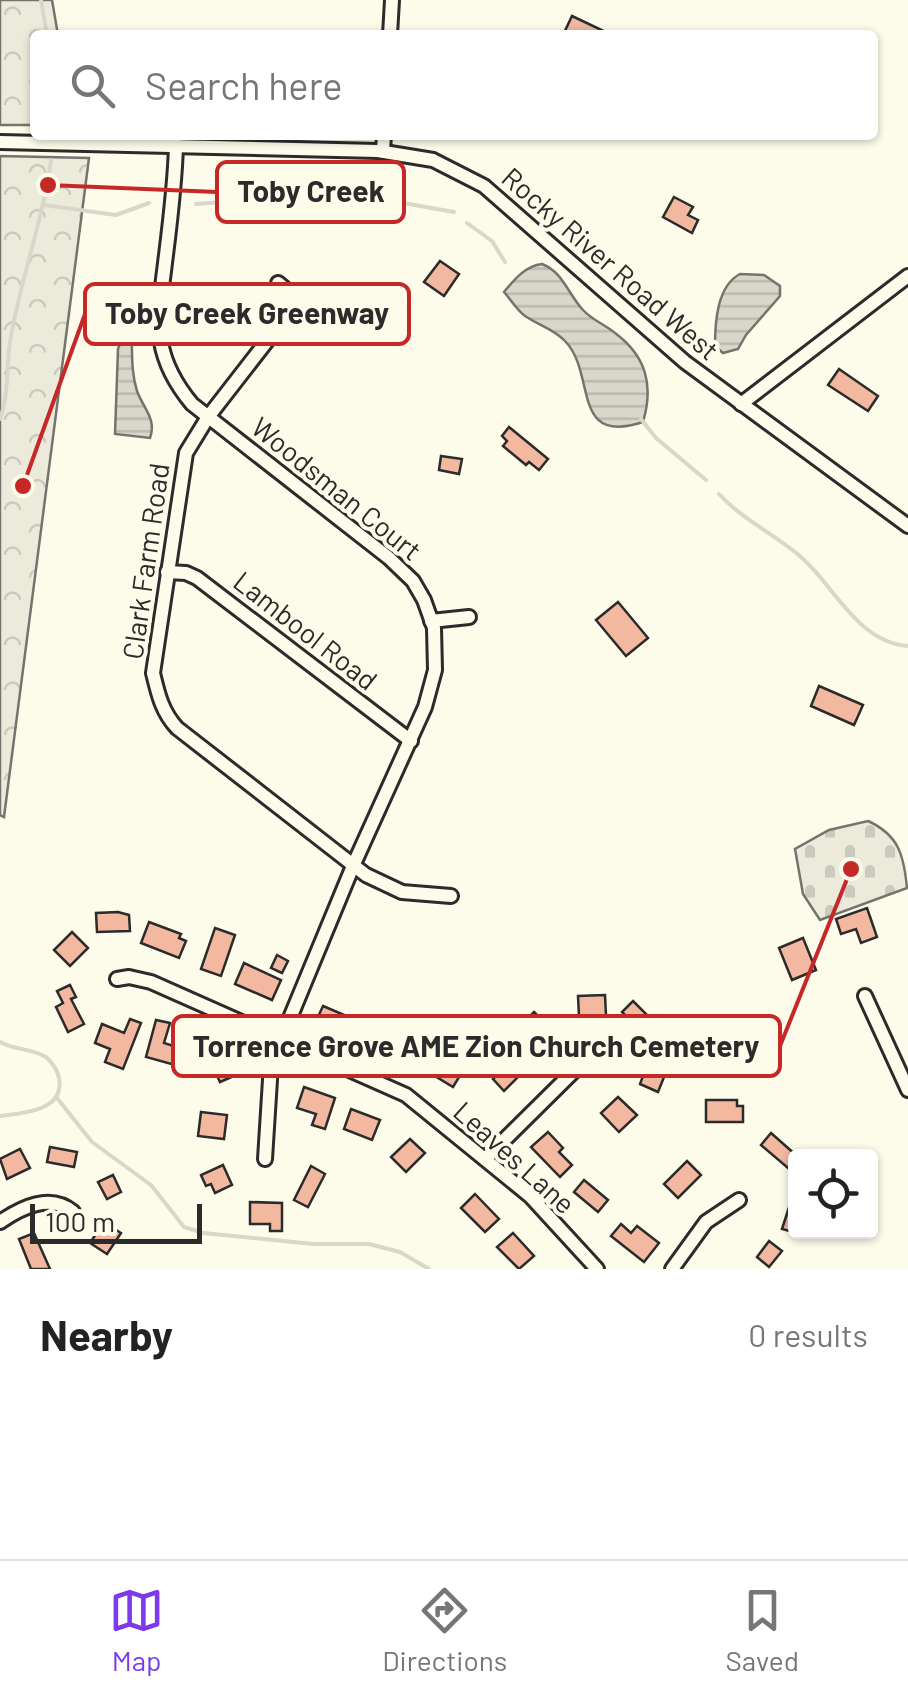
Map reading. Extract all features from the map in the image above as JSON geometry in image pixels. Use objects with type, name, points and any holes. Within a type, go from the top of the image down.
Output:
[{"type":"street","points":[[390,30],[392,0]]},
{"type":"street","points":[[383,151],[384,140]]},
{"type":"street","name":"Rocky River Road West","points":[[0,142],[383,151],[433,160],[484,186],[543,234],[661,342],[908,526]]},
{"type":"street","name":"Woodsman Court","points":[[176,145],[176,182],[159,320],[161,344],[180,390],[208,417],[413,581],[432,621],[436,651],[425,707],[280,1038],[268,1080],[265,1159]]},
{"type":"street","points":[[741,404],[908,276]]},
{"type":"street","points":[[278,283],[318,316]]},
{"type":"street","name":"Clark Farm Road","points":[[298,301],[208,417],[182,465],[153,673],[166,716],[176,728],[354,866],[380,884],[402,892],[451,896]]},
{"type":"street","name":"Lambool Road","points":[[167,572],[186,572],[198,578],[410,740]]},
{"type":"street","points":[[432,621],[469,616]]},
{"type":"street","name":"Leaves Lane","points":[[117,979],[142,978],[406,1095],[542,1208],[597,1269]]},
{"type":"street","points":[[865,996],[908,1090]]},
{"type":"street","points":[[485,1158],[578,1066],[608,1058]]},
{"type":"street","points":[[672,1269],[706,1222],[739,1200]]},
{"type":"street","points":[[0,1222],[16,1212],[50,1201],[64,1204],[73,1212]]},
{"type":"green space","points":[[0,0],[52,0],[57,30],[30,30],[30,125],[0,125]]},
{"type":"green space","points":[[0,156],[89,158],[4,817],[0,815]]},
{"type":"green space","points":[[868,821],[887,833],[898,848],[907,888],[820,920],[803,894],[795,849],[829,830]]},
{"type":"shaded area","points":[[542,264],[560,278],[587,313],[634,351],[647,384],[643,422],[620,427],[605,424],[595,416],[575,355],[565,341],[525,316],[504,292],[525,271]]},
{"type":"shaded area","points":[[740,274],[764,275],[780,286],[780,296],[738,349],[723,353],[715,346],[719,306],[726,287]]},
{"type":"shaded area","points":[[130,317],[135,382],[151,419],[150,438],[115,434],[118,349]]},
{"type":"building","points":[[572,16],[602,30],[565,30]]},
{"type":"building","points":[[674,197],[693,207],[688,215],[698,220],[692,233],[663,217]]},
{"type":"building","points":[[440,261],[459,274],[444,296],[424,282]]},
{"type":"building","points":[[839,369],[878,396],[868,411],[828,385]]},
{"type":"building","points":[[509,427],[548,459],[539,470],[529,462],[526,465],[503,446],[507,441],[502,436]]},
{"type":"building","points":[[441,456],[462,459],[459,474],[439,470]]},
{"type":"building","points":[[618,602],[648,638],[626,656],[596,620]]},
{"type":"building","points":[[819,686],[863,705],[854,725],[811,706]]},
{"type":"building","points":[[867,908],[877,937],[861,943],[856,929],[841,934],[836,919]]},
{"type":"building","points":[[96,913],[129,915],[130,931],[97,932]]},
{"type":"building","points":[[149,922],[181,934],[179,938],[186,941],[179,958],[141,943]]},
{"type":"building","points":[[215,928],[235,935],[221,976],[201,969]]},
{"type":"building","points":[[72,932],[88,948],[70,966],[54,950]]},
{"type":"building","points":[[803,938],[816,970],[792,980],[779,948]]},
{"type":"building","points":[[277,955],[288,961],[282,973],[271,968]]},
{"type":"building","points":[[244,963],[281,980],[272,1000],[235,984]]},
{"type":"building","points":[[70,985],[76,997],[71,999],[84,1024],[68,1032],[56,1007],[63,1003],[57,991]]},
{"type":"building","points":[[605,995],[606,1015],[579,1016],[578,996]]},
{"type":"building","points":[[633,1001],[658,1026],[647,1037],[622,1012]]},
{"type":"building","points":[[323,1006],[356,1020],[350,1034],[317,1019]]},
{"type":"building","points":[[534,1012],[551,1029],[543,1036],[550,1042],[539,1053],[520,1034],[531,1024],[527,1019]]},
{"type":"building","points":[[130,1019],[141,1023],[123,1069],[105,1062],[110,1049],[95,1043],[102,1024],[124,1033]]},
{"type":"building","points":[[156,1020],[170,1023],[164,1043],[180,1048],[175,1065],[146,1057]]},
{"type":"building","points":[[226,1051],[236,1075],[220,1082],[209,1058]]},
{"type":"building","points":[[520,1053],[531,1064],[504,1091],[493,1079]]},
{"type":"building","points":[[438,1059],[461,1074],[453,1087],[430,1073]]},
{"type":"building","points":[[649,1060],[668,1067],[658,1092],[640,1084]]},
{"type":"building","points":[[304,1087],[335,1098],[325,1129],[312,1125],[316,1114],[297,1108]]},
{"type":"building","points":[[618,1097],[637,1115],[619,1132],[601,1113]]},
{"type":"building","points":[[706,1100],[737,1100],[737,1106],[743,1106],[743,1122],[706,1122]]},
{"type":"building","points":[[351,1109],[380,1120],[372,1140],[344,1129]]},
{"type":"building","points":[[201,1112],[227,1115],[224,1139],[198,1136]]},
{"type":"building","points":[[548,1132],[572,1165],[560,1177],[531,1147]]},
{"type":"building","points":[[771,1133],[789,1149],[788,1168],[761,1145]]},
{"type":"building","points":[[410,1139],[425,1153],[406,1172],[391,1157]]},
{"type":"building","points":[[50,1147],[77,1152],[74,1167],[47,1162]]},
{"type":"building","points":[[20,1149],[30,1168],[7,1179],[0,1159]]},
{"type":"building","points":[[687,1161],[701,1175],[678,1198],[664,1184]]},
{"type":"building","points":[[223,1165],[232,1185],[215,1193],[201,1175]]},
{"type":"building","points":[[311,1166],[325,1174],[308,1207],[294,1200]]},
{"type":"building","points":[[113,1175],[121,1192],[107,1199],[98,1182]]},
{"type":"building","points":[[584,1180],[608,1200],[598,1212],[574,1192]]},
{"type":"building","points":[[475,1194],[499,1219],[485,1232],[461,1208]]},
{"type":"building","points":[[250,1202],[282,1203],[282,1231],[270,1231],[270,1224],[250,1224]]},
{"type":"building","points":[[104,1222],[121,1233],[107,1254],[90,1243]]},
{"type":"building","points":[[621,1224],[631,1233],[637,1226],[659,1243],[644,1262],[611,1236]]},
{"type":"building","points":[[34,1233],[50,1269],[31,1269],[19,1239]]},
{"type":"building","points":[[513,1233],[534,1256],[519,1269],[497,1247]]},
{"type":"building","points":[[769,1241],[782,1251],[769,1267],[757,1257]]},
{"type":"waterway","points":[[41,0],[46,30]]},
{"type":"waterway","points":[[0,419],[14,319],[51,160]]},
{"type":"waterway","points":[[196,204],[235,201],[263,190],[294,206],[360,209]]},
{"type":"waterway","points":[[371,208],[398,202],[454,212]]},
{"type":"waterway","points":[[44,205],[116,215],[149,203]]},
{"type":"waterway","points":[[467,223],[492,241],[505,262]]},
{"type":"waterway","points":[[641,419],[656,438],[706,480]]},
{"type":"waterway","points":[[719,494],[809,564],[873,634],[908,646]]},
{"type":"waterway","points":[[0,1042],[46,1057],[59,1078],[56,1097],[49,1104],[0,1116]]},
{"type":"waterway","points":[[57,1098],[92,1142],[151,1185],[184,1227],[203,1233],[313,1244],[369,1244],[400,1252],[429,1269]]},
{"type":"place","name":"Toby Creek","points":[[48,185]]},
{"type":"place","name":"Toby Creek Greenway","points":[[23,486]]},
{"type":"place","name":"Torrence Grove AME Zion Church Cemetery","points":[[851,869]]}]
